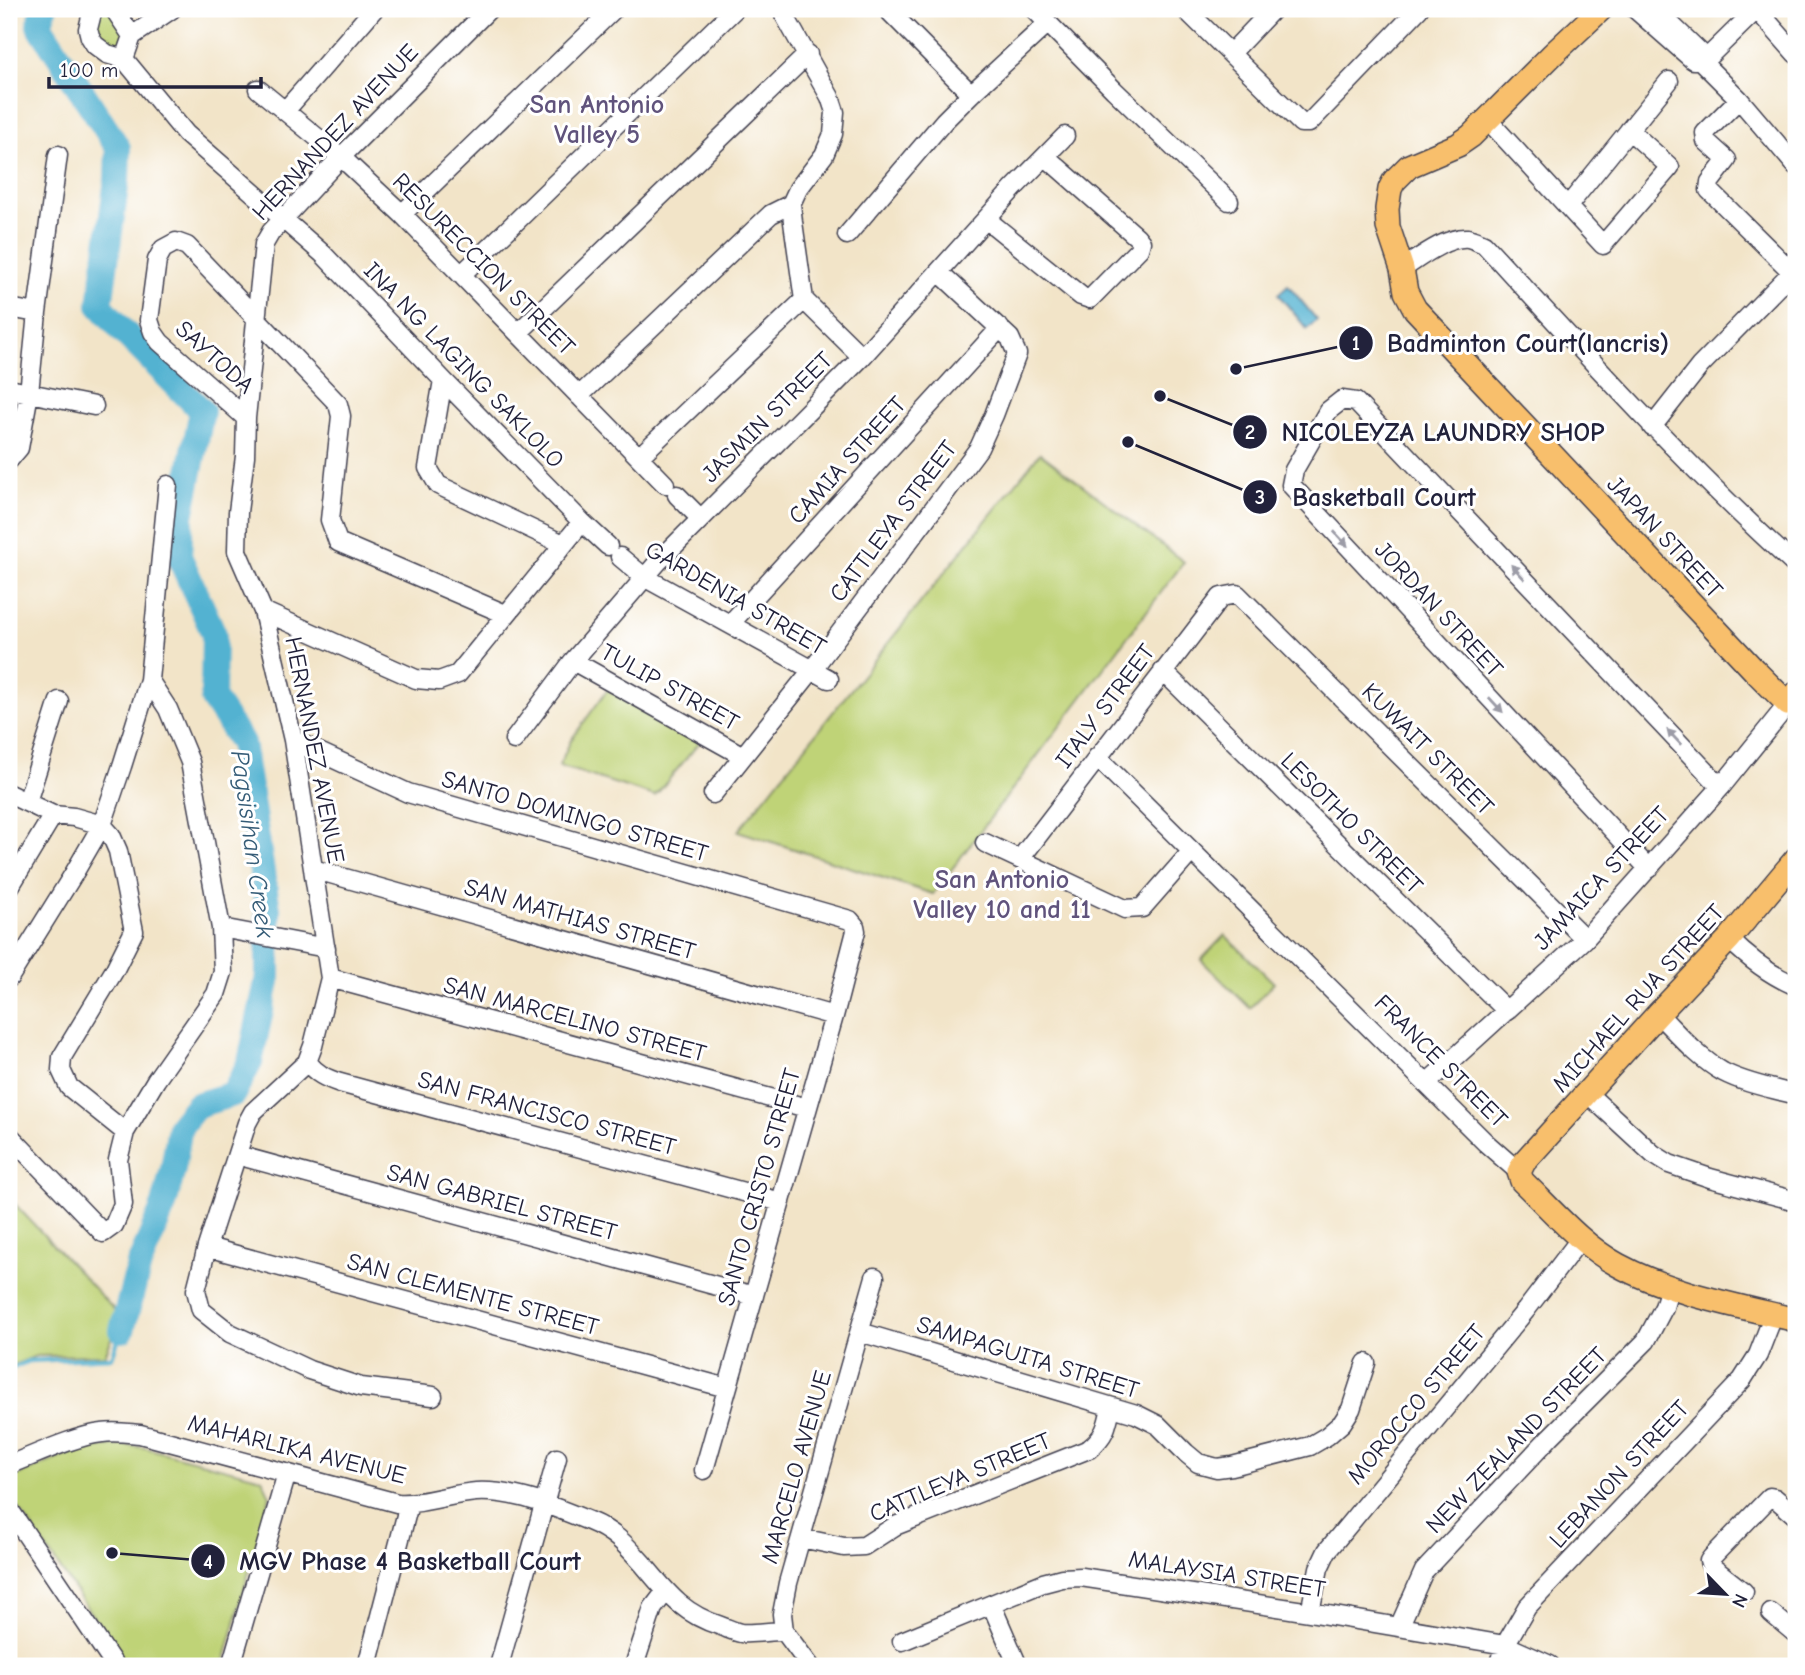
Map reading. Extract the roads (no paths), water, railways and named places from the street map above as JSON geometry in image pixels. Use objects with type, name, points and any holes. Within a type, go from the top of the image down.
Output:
[{"type":"main road","name":"JAPAN STREET","points":[[1601,9],[1471,136],[1458,145],[1409,166],[1394,181],[1387,209],[1388,227],[1402,269],[1406,292],[1415,309],[1754,670],[1792,699]]},
{"type":"main road","name":"MICHAEL RUA STREET","points":[[1519,1172],[1524,1162],[1729,939],[1796,859]]},
{"type":"main road","name":"FRANCE STREET","points":[[1519,1172],[1522,1181],[1581,1238],[1616,1264],[1670,1287],[1785,1317]]},
{"type":"street","points":[[93,9],[88,29],[90,37],[95,45],[107,54],[124,59],[132,36],[172,9]]},
{"type":"street","points":[[114,9],[132,36]]},
{"type":"street","points":[[285,111],[374,9]]},
{"type":"street","name":"HERNANDEZ AVENUE","points":[[433,1396],[361,1387],[309,1370],[230,1333],[201,1310],[196,1290],[207,1247],[253,1112],[307,1062],[330,978],[293,740],[263,611],[237,551],[237,512],[245,456],[246,418],[264,244],[271,232],[341,156],[489,9]]},
{"type":"street","points":[[402,214],[614,9]]},
{"type":"street","points":[[461,275],[735,9]]},
{"type":"street","points":[[781,9],[808,54],[835,112],[832,134],[824,155],[798,189],[791,204],[804,300],[862,357]]},
{"type":"street","points":[[887,9],[971,94]]},
{"type":"street","points":[[1034,9],[1229,201]]},
{"type":"street","points":[[1185,9],[1301,123],[1308,123],[1419,9]]},
{"type":"street","points":[[1231,53],[1273,9]]},
{"type":"street","points":[[1644,10],[1668,30],[1693,60],[1701,61],[1739,99],[1796,166]]},
{"type":"street","points":[[1701,61],[1754,12],[1760,13],[1796,54]]},
{"type":"street","points":[[847,235],[944,121],[1048,23]]},
{"type":"street","points":[[518,334],[808,54]]},
{"type":"street","name":"INA NG LAGING SAKLOLO","points":[[124,59],[186,134],[323,254],[443,380],[614,552]]},
{"type":"street","points":[[1567,206],[1669,80]]},
{"type":"street","name":"RESURECCION STREET","points":[[258,89],[341,156],[402,214],[701,519]]},
{"type":"street","points":[[1652,427],[1700,366],[1794,270],[1709,190],[1710,182],[1727,160],[1706,141],[1706,133],[1739,99]]},
{"type":"street","points":[[1488,120],[1603,245],[1670,167],[1629,130]]},
{"type":"street","name":"JASMIN STREET","points":[[514,740],[573,661],[644,577],[862,357],[1065,136]]},
{"type":"street","points":[[9,460],[19,448],[29,393],[58,155]]},
{"type":"street","points":[[986,219],[1081,296],[1090,299],[1139,249],[1141,243],[1137,237],[1046,157]]},
{"type":"street","points":[[579,396],[771,214],[791,204]]},
{"type":"street","points":[[1402,269],[1452,240],[1468,238],[1484,244],[1652,427],[1796,566]]},
{"type":"street","name":"SAYTODA","points":[[246,418],[160,342],[153,332],[149,320],[157,260],[163,249],[176,242],[187,246],[256,318]]},
{"type":"street","name":"CATTLEYA STREET","points":[[713,794],[813,670],[979,448],[994,415],[1017,354],[1010,338],[939,272]]},
{"type":"street","points":[[639,457],[804,300]]},
{"type":"street","points":[[9,308],[37,313]]},
{"type":"street","points":[[256,318],[338,404],[341,416],[330,520],[338,542],[505,614]]},
{"type":"street","name":"CAMIA STREET","points":[[730,624],[1000,328]]},
{"type":"street","points":[[443,380],[428,468],[438,485],[563,544]]},
{"type":"street","points":[[9,389],[94,406]]},
{"type":"street","name":"JORDAN STREET","points":[[1649,869],[1291,485],[1294,470],[1328,411],[1342,400],[1356,402],[1721,787]]},
{"type":"street","points":[[9,978],[102,825],[122,766],[149,680],[168,485]]},
{"type":"street","points":[[263,611],[416,679],[439,681],[458,674],[582,522]]},
{"type":"street","name":"GARDENIA STREET","points":[[614,552],[644,577],[829,680]]},
{"type":"street","name":"ITALY STREET","points":[[1020,859],[1221,597],[1237,594]]},
{"type":"street","name":"KUWAIT STREET","points":[[1237,594],[1585,939]]},
{"type":"street","name":"TULIP STREET","points":[[573,661],[743,756]]},
{"type":"street","name":"LESOTHO STREET","points":[[1163,671],[1507,1011]]},
{"type":"street","points":[[9,1135],[103,1233],[114,1225],[123,1205],[118,1160],[125,1132],[156,1080],[216,994],[223,972],[221,928],[190,762],[168,709],[149,680]]},
{"type":"street","name":"JAMAICA STREET","points":[[1427,1083],[1585,939],[1721,787],[1792,699]]},
{"type":"street","points":[[27,802],[59,701]]},
{"type":"street","name":"SANTO DOMINGO STREET","points":[[293,740],[408,793],[850,920]]},
{"type":"street","name":"FRANCE STREET","points":[[1097,757],[1486,1143],[1519,1172]]},
{"type":"street","points":[[9,794],[53,815],[74,817],[102,825],[111,835],[118,851],[134,931],[114,971],[62,1057],[61,1070],[69,1087],[125,1132]]},
{"type":"street","points":[[9,888],[53,815]]},
{"type":"street","points":[[985,843],[1125,909],[1142,908],[1192,852]]},
{"type":"street","name":"SAN MATHIAS STREET","points":[[313,869],[834,1016]]},
{"type":"street","name":"SANTO CRISTO STREET","points":[[704,1470],[834,1016],[856,931],[850,920]]},
{"type":"street","points":[[221,928],[326,948]]},
{"type":"street","points":[[1729,939],[1777,978],[1796,986]]},
{"type":"street","name":"SAN MARCELINO STREET","points":[[330,978],[807,1108]]},
{"type":"street","points":[[1658,1014],[1702,1057],[1724,1072],[1748,1082],[1796,1095]]},
{"type":"street","name":"SAN FRANCISCO STREET","points":[[307,1062],[316,1072],[332,1081],[781,1202]]},
{"type":"street","points":[[1587,1093],[1653,1154],[1669,1164],[1796,1201]]},
{"type":"street","name":"SAN GABRIEL STREET","points":[[237,1155],[754,1296]]},
{"type":"street","name":"MOROCCO STREET","points":[[1310,1612],[1319,1568],[1327,1551],[1526,1310],[1581,1238]]},
{"type":"street","name":"SAN CLEMENTE STREET","points":[[207,1247],[727,1388]]},
{"type":"street","name":"MARCELO AVENUE","points":[[784,1630],[782,1614],[788,1583],[875,1277]]},
{"type":"street","name":"NEW ZEALAND STREET","points":[[1399,1627],[1424,1571],[1550,1437],[1646,1341],[1664,1307],[1670,1287]]},
{"type":"street","name":"LEBANON STREET","points":[[1498,1666],[1505,1645],[1527,1607],[1742,1380],[1785,1317]]},
{"type":"street","name":"SAMPAGUITA STREET","points":[[860,1332],[1136,1414],[1158,1425],[1198,1464],[1217,1468],[1310,1446],[1327,1436],[1342,1423],[1351,1409],[1366,1363]]},
{"type":"street","name":"CATTLEYA STREET","points":[[801,1538],[844,1546],[864,1546],[895,1526],[1088,1449],[1106,1430],[1111,1407]]},
{"type":"street","name":"MAHARLIKA AVENUE","points":[[9,1465],[98,1433],[118,1432],[140,1434],[397,1503],[409,1504],[477,1492],[508,1494],[545,1504],[592,1522],[620,1538],[684,1609],[707,1622],[740,1633],[784,1630]]},
{"type":"street","points":[[499,1666],[557,1458]]},
{"type":"street","points":[[231,1666],[287,1473]]},
{"type":"street","points":[[1744,1592],[1711,1566],[1709,1561],[1770,1497],[1796,1516]]},
{"type":"street","points":[[367,1666],[409,1504]]},
{"type":"street","points":[[9,1509],[115,1666]]},
{"type":"street","name":"MALAYSIA STREET","points":[[902,1642],[1043,1583],[1082,1577],[1505,1645],[1550,1665]]},
{"type":"street","points":[[634,1666],[653,1608],[666,1591]]},
{"type":"street","points":[[992,1605],[1018,1666]]},
{"type":"street","points":[[1771,1613],[1796,1634]]},
{"type":"street","points":[[784,1630],[810,1666]]},
{"type":"water","points":[[1288,285],[1317,320],[1307,329],[1278,294]]},
{"type":"waterway","name":"Pagsisihan Creek","points":[[44,9],[39,25],[118,148],[117,179],[100,305],[202,411],[181,516],[179,556],[214,634],[213,699],[242,743],[268,910],[268,977],[250,1062],[233,1094],[197,1105],[180,1126],[164,1205],[139,1265],[122,1330]]},
{"type":"waterway","name":"Pagsisihan Creek","points":[[9,1370],[28,1361],[112,1357],[122,1330]]},
{"type":"place","name":"Badminton Court(lancris)","points":[[1236,369]]},
{"type":"place","name":"NICOLEYZA LAUNDRY SHOP","points":[[1160,396]]},
{"type":"place","name":"Basketball Court","points":[[1128,442]]},
{"type":"place","name":"MGV Phase 4 Basketball Court","points":[[112,1553]]},
{"type":"district","name":"San Antonio Valley 5","points":[[597,119]]},
{"type":"district","name":"San Antonio Valley 10 and 11","points":[[1002,894]]}]
